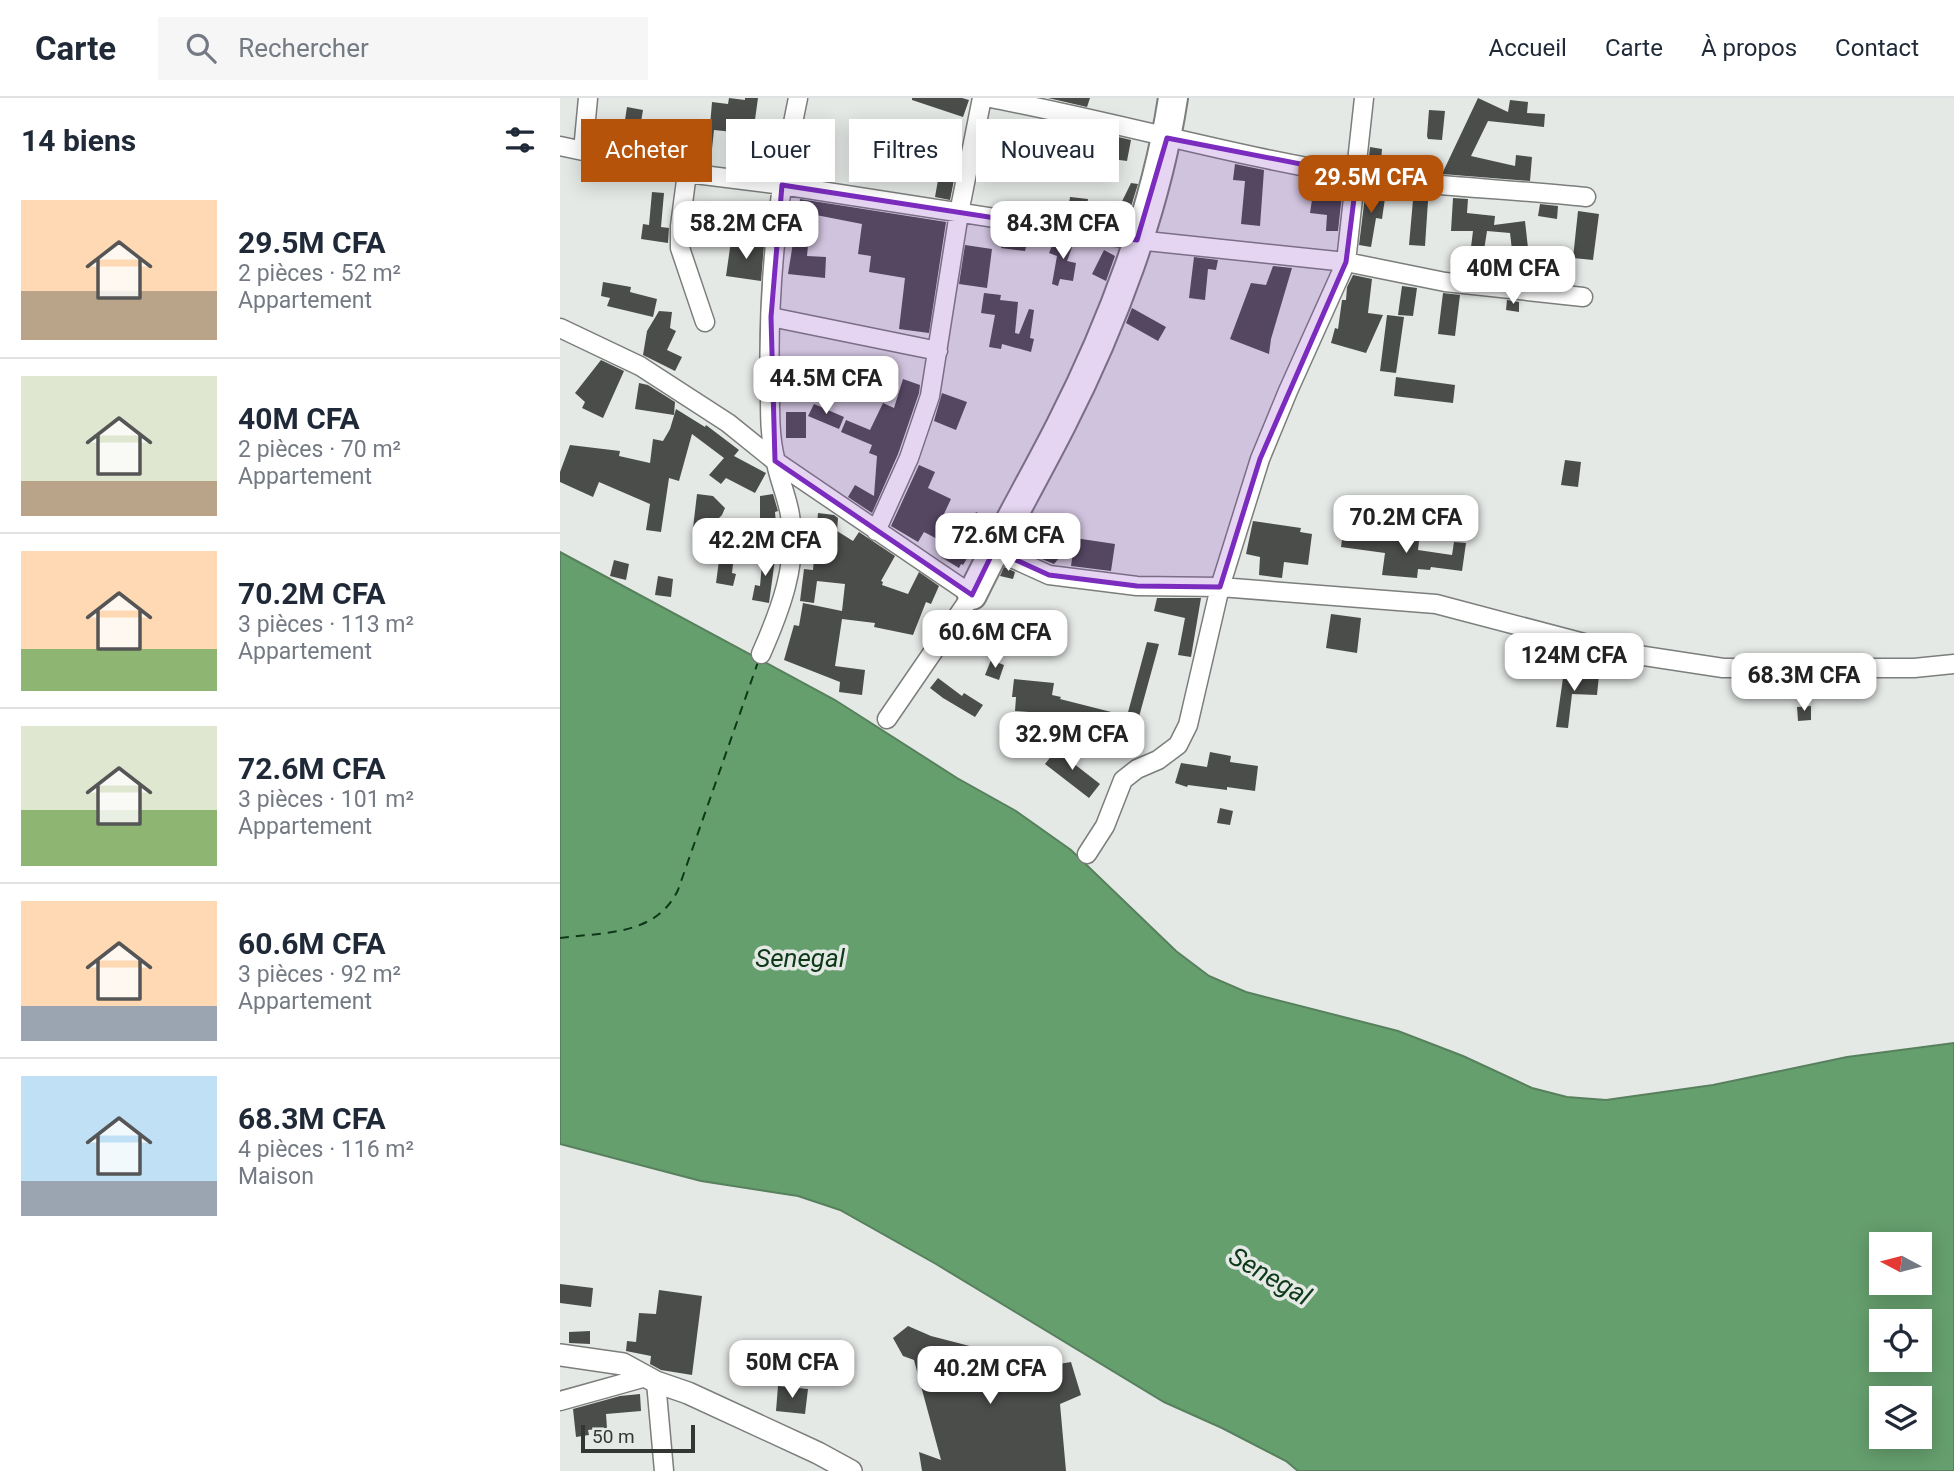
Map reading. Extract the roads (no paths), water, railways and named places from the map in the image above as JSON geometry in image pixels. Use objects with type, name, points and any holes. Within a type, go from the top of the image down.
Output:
[{"type":"main road","points":[[972,595],[1085,373],[1137,240],[1167,138],[1173,98]]},
{"type":"street","points":[[586,119],[588,98]]},
{"type":"street","points":[[761,654],[775,621],[788,576],[792,541],[790,515],[771,439],[771,317],[782,185],[798,98]]},
{"type":"street","points":[[876,531],[921,429],[930,396],[959,214],[982,98]]},
{"type":"street","points":[[990,98],[1167,138],[1357,175],[1448,187],[1586,197]]},
{"type":"street","points":[[1087,854],[1105,826],[1123,780],[1178,745],[1188,725],[1220,587],[1260,459],[1346,262],[1364,98]]},
{"type":"street","points":[[560,146],[581,151]]},
{"type":"street","points":[[712,176],[1137,240],[1346,262],[1445,282],[1583,297]]},
{"type":"street","points":[[686,182],[680,248],[705,322]]},
{"type":"street","points":[[771,317],[938,351]]},
{"type":"street","points":[[560,328],[640,366],[728,423],[775,461],[972,595],[887,719]]},
{"type":"street","points":[[994,550],[1049,575],[1137,586],[1220,587],[1436,604],[1618,652],[1723,668],[1914,668],[1954,664]]},
{"type":"street","points":[[560,1355],[623,1364],[651,1379],[688,1393],[816,1462],[851,1471]]},
{"type":"street","points":[[560,1401],[651,1379]]},
{"type":"street","points":[[651,1379],[664,1471]]},
{"type":"water","name":"Senegal","points":[[560,552],[835,700],[957,778],[1016,811],[1071,850],[1176,951],[1209,976],[1246,992],[1398,1031],[1463,1056],[1532,1088],[1567,1097],[1606,1100],[1713,1085],[1847,1057],[1954,1043],[1954,1471],[1298,1471],[1286,1461],[1222,1428],[1164,1402],[936,1264],[840,1210],[798,1196],[701,1181],[560,1144]]}]
